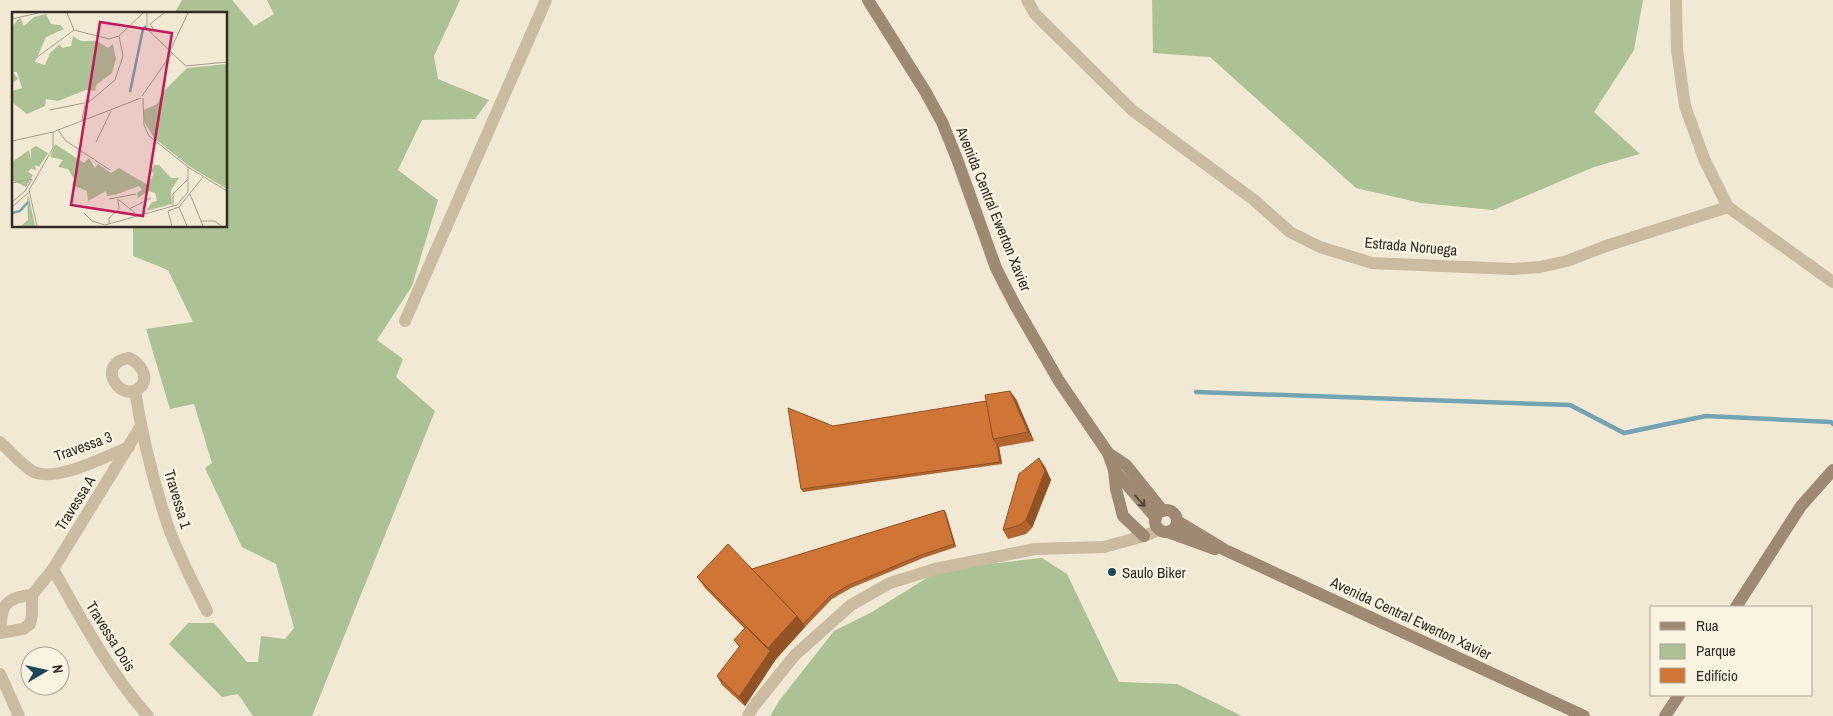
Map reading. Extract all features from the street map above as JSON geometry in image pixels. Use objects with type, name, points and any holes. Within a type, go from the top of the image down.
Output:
[{"type":"main road","name":"Avenida Central Ewerton Xavier","points":[[868,0],[926,91],[942,122],[1004,286],[1059,381],[1108,453],[1114,470],[1162,523],[1210,548],[1224,550]]},
{"type":"main road","name":"Avenida Central Ewerton Xavier","points":[[1108,453],[1126,465],[1162,523]]},
{"type":"main road","points":[[1114,470],[1116,489],[1124,516],[1144,536]]},
{"type":"main road","points":[[1737,606],[1801,506],[1833,470]]},
{"type":"main road","name":"Avenida Central Ewerton Xavier","points":[[1162,523],[1173,513],[1177,521],[1224,550],[1584,716]]},
{"type":"main road","points":[[1665,716],[1678,696]]},
{"type":"street","points":[[405,321],[546,0]]},
{"type":"street","name":"Estrada Noruega","points":[[1027,0],[1035,14],[1132,110],[1254,200],[1290,232],[1320,248],[1372,263],[1512,269],[1540,267],[1567,261],[1606,246],[1728,207]]},
{"type":"street","points":[[1676,0],[1677,50],[1685,106],[1704,161],[1728,207],[1833,282]]},
{"type":"street","name":"Travessa 1","points":[[135,391],[140,426],[167,523],[180,556],[207,611]]},
{"type":"street","name":"Travessa A","points":[[32,595],[53,569],[129,447],[140,426]]},
{"type":"street","name":"Travessa 3","points":[[0,442],[33,471],[51,475],[72,470],[129,447]]},
{"type":"street","points":[[748,716],[794,655],[851,605],[890,583],[935,569],[1035,549],[1104,547],[1144,536],[1162,523]]},
{"type":"street","name":"Travessa Dois","points":[[53,569],[95,644],[129,694],[148,716]]},
{"type":"street","points":[[32,595],[30,624],[18,631],[0,632],[2,608],[12,599],[32,595]]},
{"type":"street","points":[[0,674],[19,716]]},
{"type":"green space","points":[[182,0],[232,0],[254,26],[274,14],[267,0],[460,0],[434,56],[438,79],[489,100],[475,119],[422,120],[398,170],[438,200],[412,286],[377,340],[403,359],[396,377],[435,411],[312,716],[253,716],[238,694],[222,697],[169,644],[188,623],[214,623],[247,662],[258,662],[261,636],[285,639],[294,628],[276,564],[242,547],[205,468],[212,463],[194,404],[170,409],[146,329],[193,322],[168,270],[133,256],[133,228],[228,228],[228,12],[175,12]]},
{"type":"green space","points":[[1152,0],[1643,0],[1634,50],[1594,112],[1640,154],[1594,167],[1493,210],[1421,203],[1356,188],[1210,57],[1153,53]]},
{"type":"green space","points":[[1042,558],[1067,574],[1119,682],[1177,684],[1242,716],[770,716],[779,701],[834,631],[872,612],[930,576],[978,565]]},
{"type":"building","points":[[1010,391],[1028,432],[993,439],[985,395]]},
{"type":"building","points":[[986,401],[993,439],[997,444],[1000,462],[801,489],[788,408],[833,426]]},
{"type":"building","points":[[1039,458],[1045,471],[1026,520],[1020,525],[1003,530],[1019,474]]},
{"type":"building","points":[[944,510],[954,544],[921,555],[849,585],[830,596],[803,624],[752,569]]},
{"type":"building","points":[[728,544],[797,616],[768,648],[697,577]]},
{"type":"building","points":[[746,627],[770,651],[739,697],[717,676],[740,646],[734,640]]},
{"type":"waterway","points":[[1196,392],[1570,405],[1624,433],[1706,416],[1831,422],[1833,424]]},
{"type":"place","name":"Saulo Biker","points":[[1112,572]]}]
